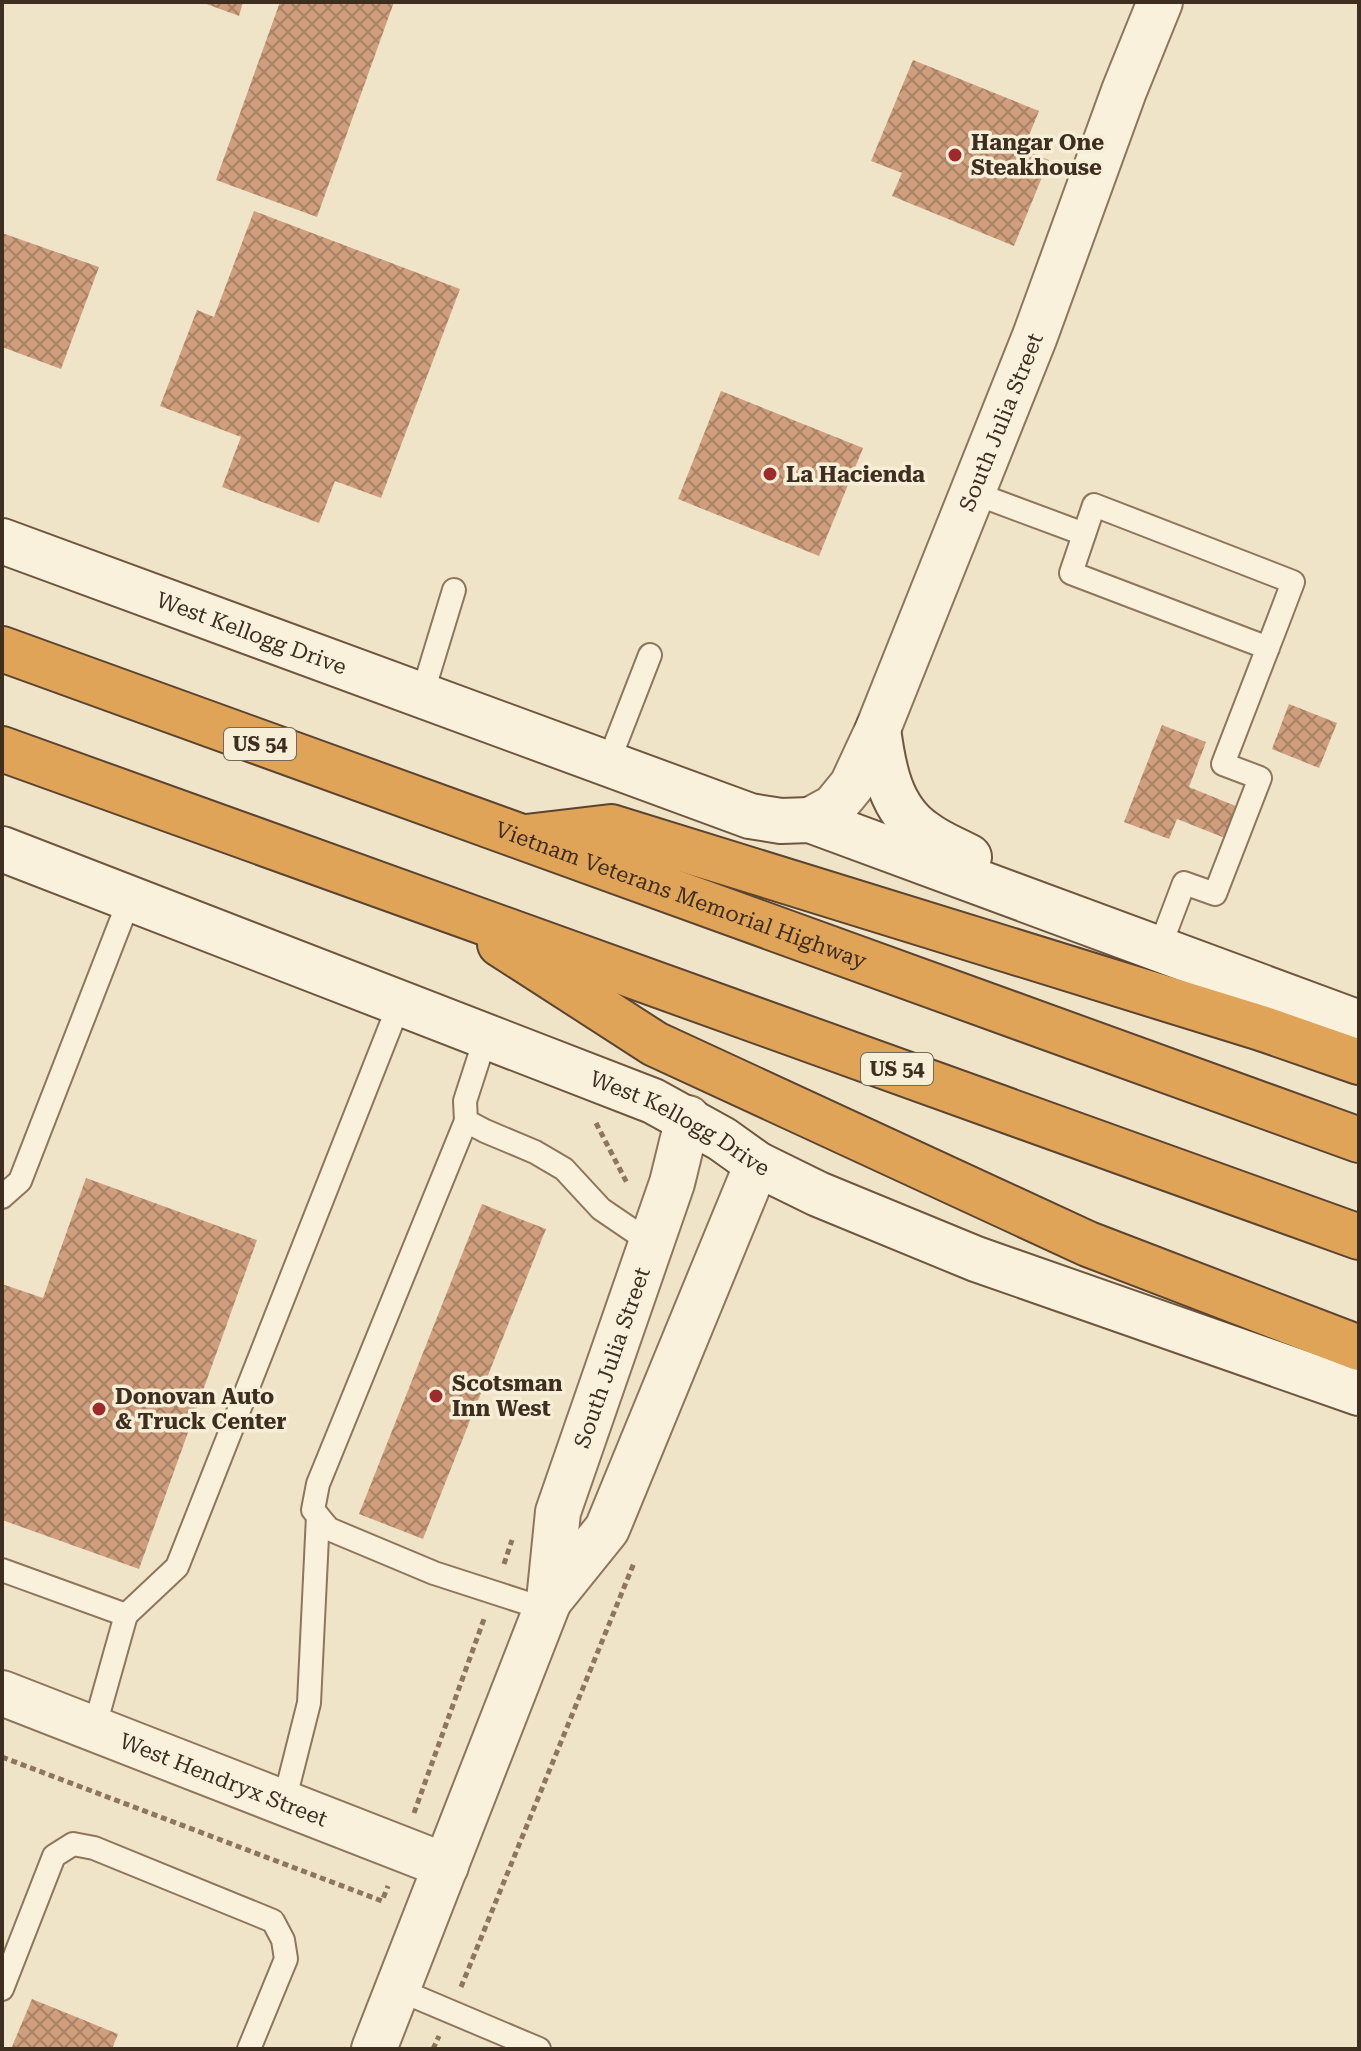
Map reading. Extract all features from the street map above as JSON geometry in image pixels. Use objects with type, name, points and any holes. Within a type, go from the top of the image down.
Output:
[{"type":"highway","name":"Vietnam Veterans Memorial Highway","points":[[2,649],[1359,1140]]},
{"type":"highway","name":"US 54","points":[[2,749],[1359,1237]]},
{"type":"highway","points":[[518,838],[611,827],[1261,1028],[1359,1062]]},
{"type":"highway","points":[[434,902],[655,1044],[1088,1244],[1359,1348]]},
{"type":"main road","name":"South Julia Street","points":[[810,820],[834,807],[852,785],[878,729],[1035,336],[1124,91],[1160,2]]},
{"type":"main road","name":"West Kellogg Drive","points":[[2,541],[750,816],[781,821],[810,820],[1359,1023]]},
{"type":"main road","points":[[878,729],[882,761],[892,794],[904,814],[923,833],[1090,923]]},
{"type":"main road","name":"West Kellogg Drive","points":[[2,849],[653,1101],[688,1118],[757,1164],[818,1194],[976,1259],[1359,1393]]},
{"type":"main road","name":"South Julia Street","points":[[374,2049],[547,1605],[558,1512],[639,1234],[672,1183],[688,1118]]},
{"type":"main road","name":"South Julia Street","points":[[547,1605],[607,1529],[757,1164]]},
{"type":"main road","name":"West Hendryx Street","points":[[2,1693],[446,1866]]},
{"type":"lane","points":[[974,493],[1084,534]]},
{"type":"lane","points":[[1159,949],[1184,883],[1215,894],[1260,778],[1223,764],[1268,648],[1293,582],[1094,505],[1071,573],[1268,648]]},
{"type":"lane","points":[[422,695],[454,590]]},
{"type":"lane","points":[[608,763],[650,655]]},
{"type":"lane","points":[[2,1197],[20,1181],[130,898]]},
{"type":"lane","points":[[94,1729],[126,1615],[177,1567],[400,1002]]},
{"type":"lane","points":[[486,1036],[465,1101],[466,1121],[318,1484],[313,1510],[329,1529],[434,1573],[547,1605]]},
{"type":"lane","points":[[466,1121],[535,1152],[564,1169],[601,1209],[639,1234]]},
{"type":"lane","points":[[284,1802],[309,1703],[318,1516]]},
{"type":"lane","points":[[2,1570],[126,1615]]},
{"type":"lane","points":[[2,1989],[54,1856],[73,1844],[94,1848],[273,1921],[283,1940],[286,1959],[249,2049]]},
{"type":"lane","points":[[397,1989],[526,2047]]},
{"type":"path","points":[[591,1113],[635,1198],[639,1234]]},
{"type":"path","points":[[2,1757],[382,1901],[515,1534]]},
{"type":"path","points":[[433,2049],[473,1961],[640,1549]]},
{"type":"building","points":[[201,2],[243,2],[239,16]]},
{"type":"building","points":[[280,2],[394,2],[317,217],[216,180]]},
{"type":"building","name":"Hangar One Steakhouse","points":[[913,60],[1039,111],[1023,150],[1049,160],[1014,246],[892,196],[902,173],[871,161]]},
{"type":"building","points":[[254,211],[460,289],[381,498],[335,481],[319,523],[222,487],[241,437],[160,406],[197,310],[214,317]]},
{"type":"building","points":[[2,233],[99,267],[61,369],[2,347]]},
{"type":"building","name":"La Hacienda","points":[[721,391],[863,448],[819,556],[678,499]]},
{"type":"building","points":[[1289,704],[1337,723],[1319,768],[1272,749]]},
{"type":"building","points":[[1162,725],[1206,742],[1189,787],[1238,807],[1225,838],[1177,819],[1169,839],[1124,822]]},
{"type":"building","name":"Donovan Auto & Truck Center","points":[[86,1178],[257,1240],[139,1569],[2,1520],[2,1284],[43,1298]]},
{"type":"building","points":[[482,1204],[546,1229],[423,1539],[359,1514]]},
{"type":"building","points":[[32,1999],[118,2034],[112,2049],[11,2049]]},
{"type":"place","name":"Hangar One Steakhouse","points":[[955,155]]},
{"type":"place","name":"La Hacienda","points":[[770,474]]},
{"type":"place","name":"Scotsman Inn West","points":[[436,1396]]},
{"type":"place","name":"Donovan Auto & Truck Center","points":[[99,1409]]}]
